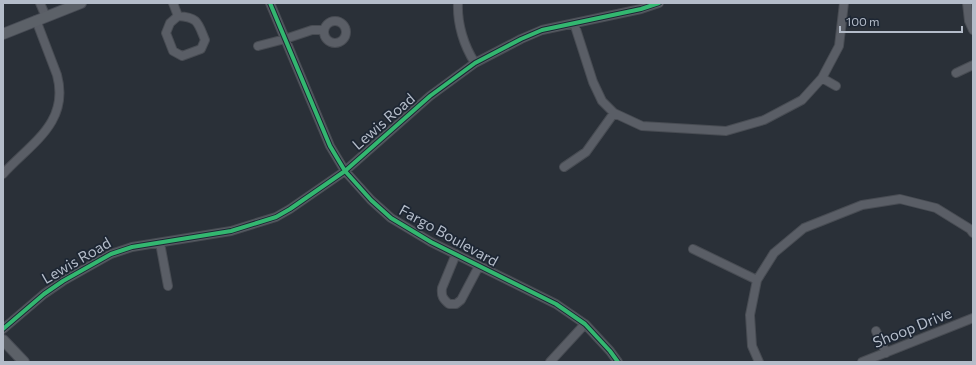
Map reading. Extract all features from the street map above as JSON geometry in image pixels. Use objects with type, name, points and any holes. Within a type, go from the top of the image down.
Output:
[{"type":"main road","points":[[3,34],[81,3]]},
{"type":"main road","points":[[3,340],[24,362]]},
{"type":"street","points":[[3,174],[44,134],[56,114],[59,100],[59,82],[41,18],[40,3]]},
{"type":"street","points":[[173,3],[178,16]]},
{"type":"street","name":"Fargo Boulevard","points":[[270,3],[330,146],[345,170],[371,200],[391,218],[431,242],[556,304],[585,324],[618,362]]},
{"type":"street","points":[[458,3],[458,12],[466,48],[474,63]]},
{"type":"street","name":"Lewis Road","points":[[3,329],[50,290],[111,254],[132,247],[230,232],[276,218],[307,199],[345,170],[430,96],[474,63],[521,39],[542,30],[641,9],[659,3]]},
{"type":"street","points":[[574,23],[593,82],[602,101],[614,113],[642,126],[726,131],[764,120],[802,100],[822,78],[839,46],[844,3]]},
{"type":"street","points":[[967,3],[969,21],[973,30]]},
{"type":"street","points":[[178,16],[190,17],[197,21],[205,40],[201,49],[182,56],[173,51],[166,33],[170,23],[178,16]]},
{"type":"street","points":[[258,46],[312,30],[324,30]]},
{"type":"street","points":[[956,73],[973,65]]},
{"type":"street","points":[[822,78],[836,86]]},
{"type":"street","points":[[564,167],[586,152],[614,113]]},
{"type":"street","points":[[759,362],[752,346],[750,315],[757,280],[774,253],[804,228],[862,205],[900,199],[936,208],[970,229],[973,233]]},
{"type":"street","points":[[160,243],[168,286]]},
{"type":"street","points":[[693,249],[757,280]]},
{"type":"street","points":[[456,254],[442,288],[443,298],[449,304],[456,304],[461,300],[479,266]]},
{"type":"street","name":"Shoop Drive","points":[[862,362],[973,318]]},
{"type":"street","points":[[550,362],[585,324]]},
{"type":"street","points":[[876,331],[886,353]]},
{"type":"cycle path","points":[[270,3],[330,146],[345,171],[371,200],[391,218],[431,242],[556,304],[585,324],[618,362]]},
{"type":"cycle path","points":[[3,329],[44,294],[63,281],[111,254],[132,247],[231,231],[276,217],[345,171],[430,96],[475,63],[521,39],[542,30],[641,9],[659,3]]}]
